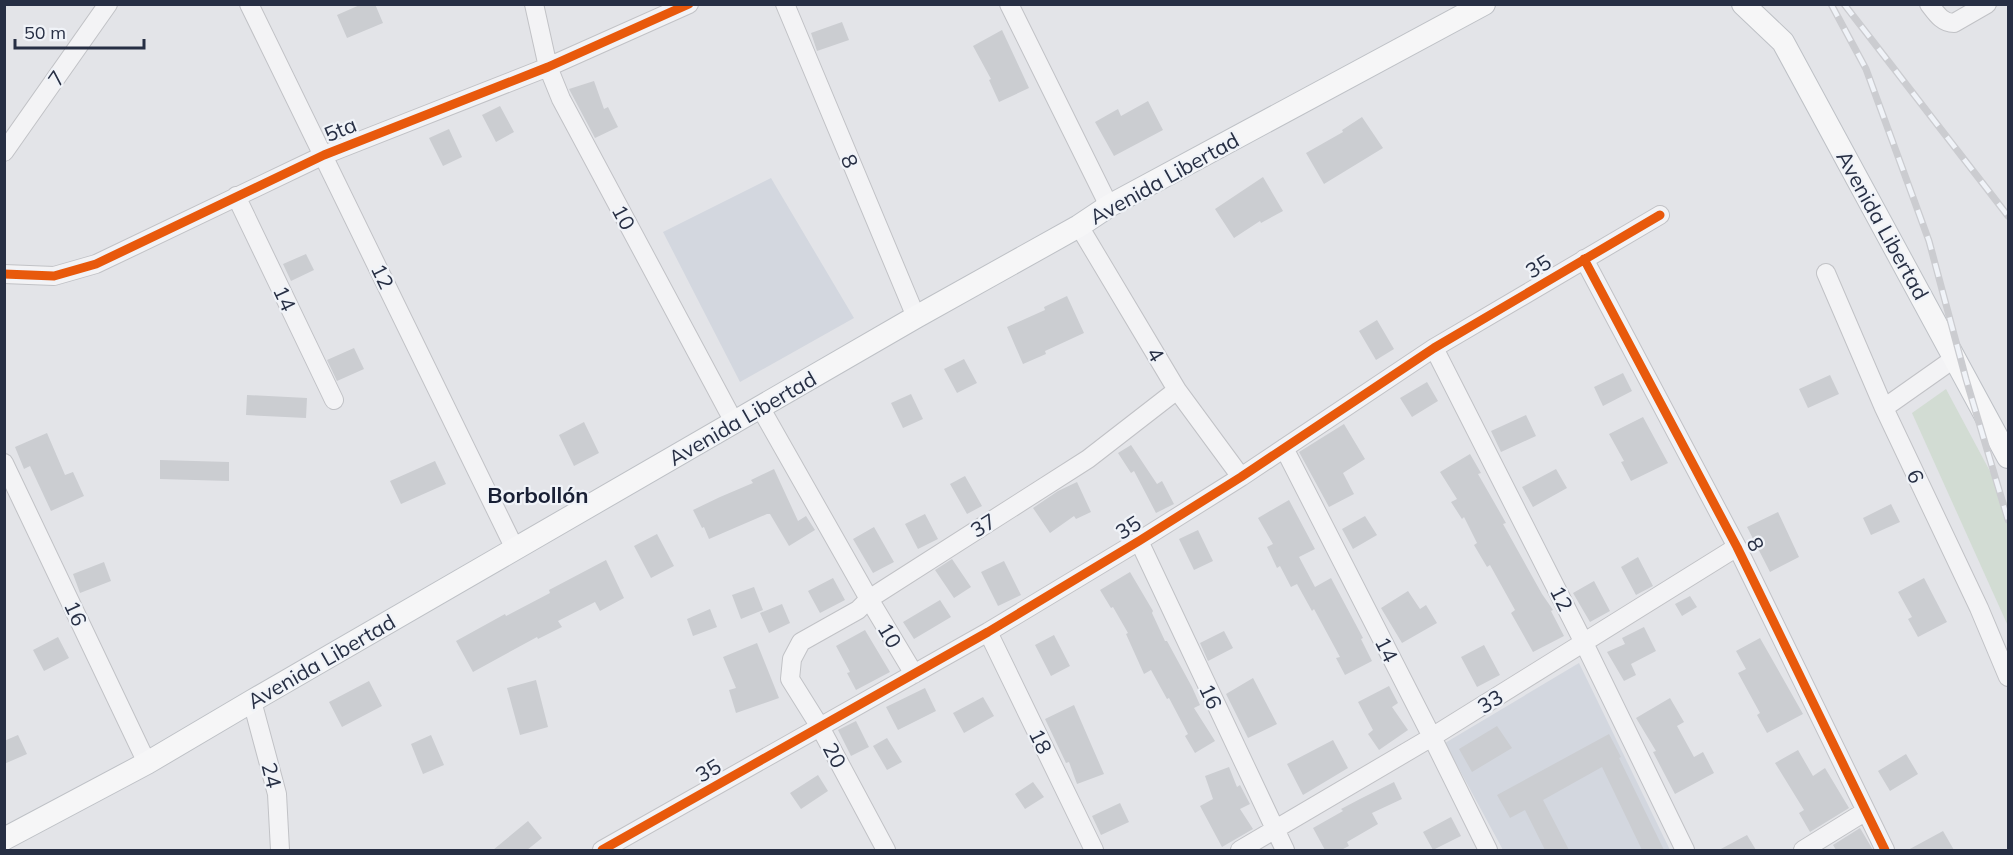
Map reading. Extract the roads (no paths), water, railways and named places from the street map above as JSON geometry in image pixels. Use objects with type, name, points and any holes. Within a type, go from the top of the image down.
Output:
[{"type":"main road","name":"Avenida Libertad","points":[[4,839],[147,763],[1109,206],[1484,4]]},
{"type":"main road","name":"Avenida Libertad","points":[[1743,4],[1783,42],[2008,457]]},
{"type":"street","name":"7","points":[[4,152],[108,4]]},
{"type":"street","name":"12","points":[[249,4],[515,549]]},
{"type":"street","name":"10","points":[[534,4],[548,67],[561,99],[734,422]]},
{"type":"street","name":"5ta","points":[[4,274],[54,276],[96,264],[324,155],[548,67],[689,4]]},
{"type":"street","name":"8","points":[[785,4],[916,317]]},
{"type":"street","points":[[1009,4],[1109,206]]},
{"type":"street","points":[[1930,6],[1942,20],[1954,23],[1987,4]]},
{"type":"street","name":"14","points":[[236,196],[334,400]]},
{"type":"street","name":"35","points":[[602,850],[988,632],[1139,542],[1434,348],[1660,214]]},
{"type":"street","name":"4","points":[[1078,226],[1177,390],[1241,477]]},
{"type":"street","name":"8","points":[[1584,259],[1737,547],[1885,850]]},
{"type":"street","name":"6","points":[[1826,273],[1884,408],[1979,608],[2008,677]]},
{"type":"street","name":"12","points":[[1434,348],[1584,643],[1685,850]]},
{"type":"street","points":[[1884,408],[1955,358]]},
{"type":"street","name":"37","points":[[792,659],[801,642],[858,609],[869,599],[1088,459],[1177,390]]},
{"type":"street","name":"10","points":[[760,407],[914,674]]},
{"type":"street","name":"14","points":[[1284,448],[1488,850]]},
{"type":"street","name":"16","points":[[4,463],[147,763]]},
{"type":"street","name":"16","points":[[1139,542],[1285,850]]},
{"type":"street","name":"33","points":[[1240,850],[1432,737],[1737,547]]},
{"type":"street","name":"18","points":[[988,632],[1094,850]]},
{"type":"street","name":"20","points":[[792,659],[790,679],[820,727],[886,850]]},
{"type":"street","name":"24","points":[[252,701],[277,794],[280,850]]},
{"type":"street","points":[[1803,850],[1866,811]]},
{"type":"railway","points":[[1831,4],[1866,69],[1929,241],[1966,379],[2008,520]]},
{"type":"railway","points":[[1844,4],[2008,216]]},
{"type":"district","name":"Borbollón","points":[[538,495]]}]
